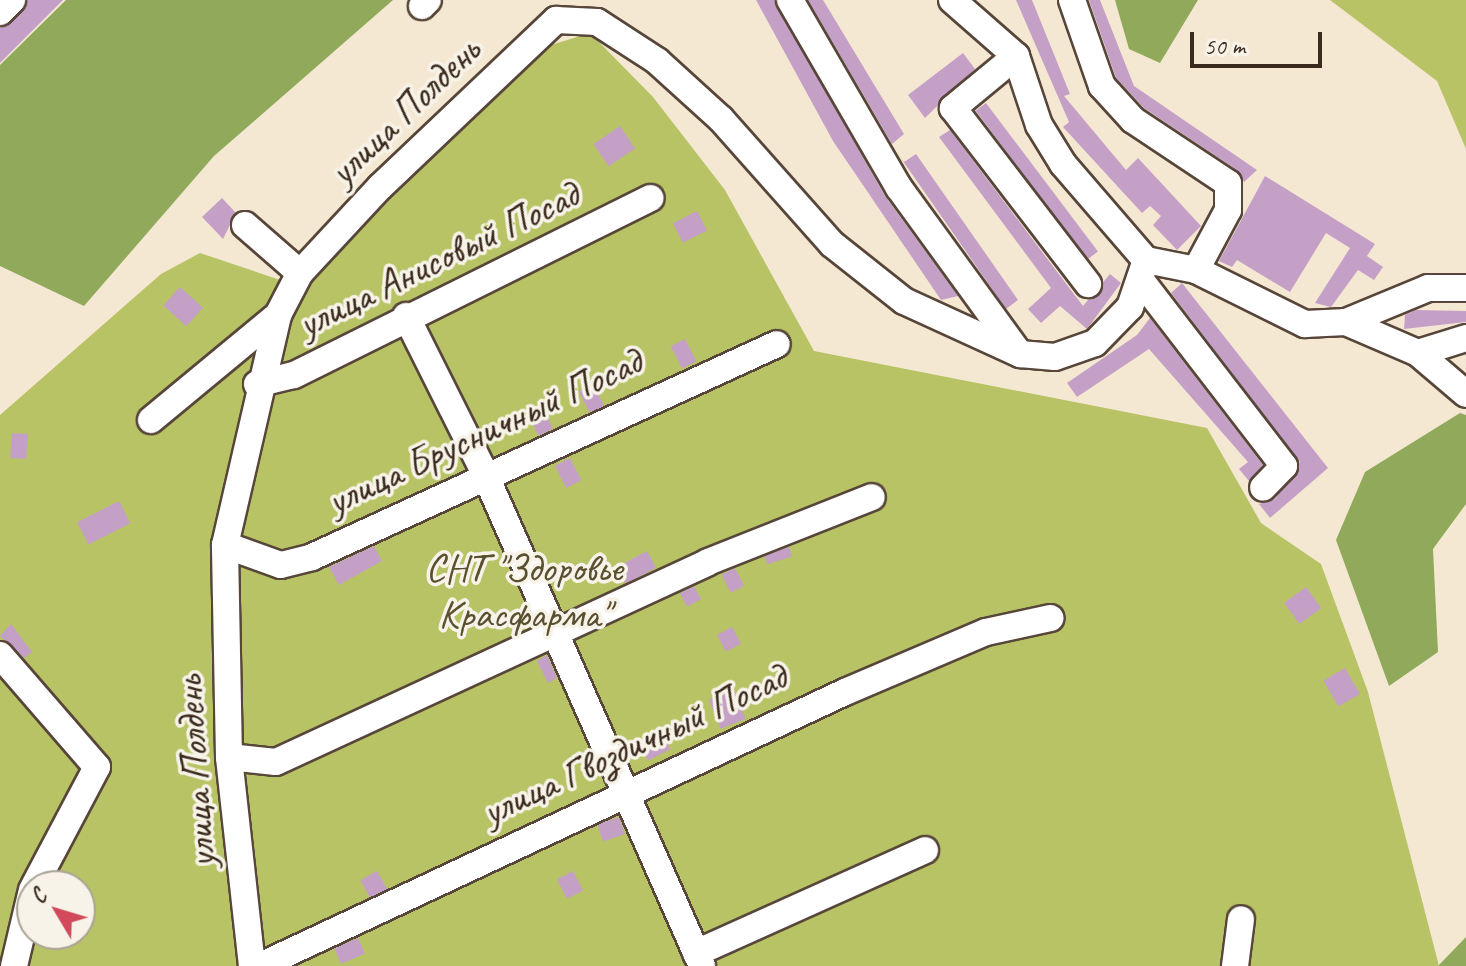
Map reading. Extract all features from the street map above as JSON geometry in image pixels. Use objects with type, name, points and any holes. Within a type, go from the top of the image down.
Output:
[{"type":"street","points":[[0,12],[12,0]]},
{"type":"street","points":[[790,0],[899,188],[1020,354]]},
{"type":"street","points":[[952,0],[1016,56],[1039,125],[1063,164],[1145,271],[1284,466],[1263,488]]},
{"type":"street","points":[[987,30],[989,0]]},
{"type":"street","points":[[1072,0],[1102,86],[1133,120],[1228,183],[1228,210],[1196,270]]},
{"type":"street","name":"улица Полдень","points":[[252,966],[229,757],[225,545],[257,384],[278,315],[300,273],[556,20],[596,11],[721,119],[832,244],[904,301],[1020,354],[1055,357],[1095,343],[1117,325],[1145,271]]},
{"type":"street","points":[[1016,56],[953,108],[1088,284]]},
{"type":"street","name":"улица Анисовый Посад","points":[[257,384],[294,375],[406,316],[651,198]]},
{"type":"street","points":[[245,225],[300,273]]},
{"type":"street","points":[[1145,271],[1196,270],[1305,324],[1346,322],[1428,288],[1466,288]]},
{"type":"street","points":[[151,420],[278,315]]},
{"type":"street","points":[[406,316],[484,472],[699,960],[925,850]]},
{"type":"street","points":[[1346,322],[1418,353],[1466,394]]},
{"type":"street","points":[[1418,353],[1466,338]]},
{"type":"street","name":"улица Брусничный Посад","points":[[225,545],[260,563],[297,561],[484,472],[777,344]]},
{"type":"street","points":[[229,757],[256,765],[276,762],[552,632],[872,497]]},
{"type":"street","name":"улица Гвоздичный Посад","points":[[260,966],[625,792],[986,632],[1051,618]]},
{"type":"street","points":[[0,655],[97,767],[43,870]]},
{"type":"street","points":[[1235,966],[1241,919]]},
{"type":"green space","points":[[66,0],[393,0],[214,156],[84,306],[0,266],[0,65]]},
{"type":"green space","points":[[1115,0],[1198,0],[1160,63],[1129,49]]},
{"type":"green space","points":[[1330,0],[1466,0],[1466,149],[1437,81]]},
{"type":"green space","name":"СНТ \"Здоровье Красфарма\"","points":[[590,33],[653,97],[725,190],[814,351],[1207,428],[1261,523],[1321,564],[1368,692],[1439,966],[0,966],[0,415],[161,274],[200,253],[301,287],[538,49]]},
{"type":"green space","points":[[1460,413],[1466,415],[1466,504],[1433,549],[1438,652],[1389,686],[1336,540],[1365,472]]},
{"type":"green space","points":[[1466,937],[1466,966],[1439,966],[1439,965]]},
{"type":"building","points":[[28,0],[63,0],[0,63],[0,28]]},
{"type":"building","points":[[756,0],[774,0],[885,196],[958,296],[941,300],[833,141]]},
{"type":"building","points":[[808,0],[823,0],[904,134],[892,144]]},
{"type":"building","points":[[1016,0],[1032,0],[1070,94],[1064,96],[1126,170],[1138,158],[1201,226],[1177,250],[1153,225],[1161,216],[1150,206],[1142,213],[1063,127],[1069,122]]},
{"type":"building","points":[[1089,0],[1100,0],[1134,86],[1257,170],[1244,182],[1237,170],[1144,108],[1116,78]]},
{"type":"building","points":[[963,53],[975,69],[925,118],[908,95]]},
{"type":"building","points":[[986,103],[1098,252],[1088,259],[976,111]]},
{"type":"building","points":[[620,126],[635,148],[609,166],[593,144]]},
{"type":"building","points":[[950,130],[1083,306],[1110,274],[1121,283],[1087,329],[1060,306],[1041,323],[1028,309],[1051,288],[939,137]]},
{"type":"building","points":[[898,154],[904,162],[916,154],[1018,300],[1006,309]]},
{"type":"building","points":[[1265,176],[1375,244],[1367,256],[1383,267],[1374,280],[1358,270],[1331,307],[1315,303],[1350,248],[1326,233],[1290,292],[1237,260],[1232,267],[1219,261]]},
{"type":"building","points":[[222,198],[236,213],[223,239],[202,217]]},
{"type":"building","points":[[697,211],[707,231],[683,243],[673,223]]},
{"type":"building","points":[[1182,283],[1328,468],[1270,518],[1259,504],[1275,499],[1300,462],[1171,293]]},
{"type":"building","points":[[180,287],[203,308],[186,326],[163,306]]},
{"type":"building","points":[[1416,310],[1466,311],[1466,322],[1404,329],[1405,315]]},
{"type":"building","points":[[1150,318],[1263,465],[1249,481],[1239,469],[1248,462],[1149,349],[1077,397],[1067,383],[1137,335]]},
{"type":"building","points":[[685,339],[696,361],[682,369],[671,346]]},
{"type":"building","points":[[593,384],[604,406],[590,414],[579,391]]},
{"type":"building","points":[[544,411],[553,429],[539,436],[530,418]]},
{"type":"building","points":[[12,433],[28,434],[26,459],[10,458]]},
{"type":"building","points":[[570,458],[581,480],[566,488],[555,466]]},
{"type":"building","points":[[119,501],[130,523],[88,545],[77,522]]},
{"type":"building","points":[[374,546],[382,561],[339,585],[329,567]]},
{"type":"building","points":[[789,547],[792,557],[767,564],[764,555]]},
{"type":"building","points":[[647,551],[656,568],[626,584],[617,567]]},
{"type":"building","points":[[735,568],[744,586],[731,593],[722,575]]},
{"type":"building","points":[[694,586],[701,599],[687,607],[680,594]]},
{"type":"building","points":[[1306,587],[1321,608],[1299,624],[1284,603]]},
{"type":"building","points":[[11,624],[32,652],[24,658],[0,636]]},
{"type":"building","points":[[732,627],[741,644],[726,652],[717,635]]},
{"type":"building","points":[[547,655],[557,678],[548,683],[537,661]]},
{"type":"building","points":[[1345,668],[1360,694],[1338,706],[1323,680]]},
{"type":"building","points":[[734,690],[746,719],[721,729],[709,700]]},
{"type":"building","points":[[663,735],[670,749],[648,761],[641,746]]},
{"type":"building","points":[[619,817],[625,834],[603,842],[597,824]]},
{"type":"building","points":[[377,871],[387,889],[371,899],[360,880]]},
{"type":"building","points":[[573,871],[583,891],[567,899],[557,879]]},
{"type":"building","points":[[358,938],[365,954],[341,964],[334,949]]}]
